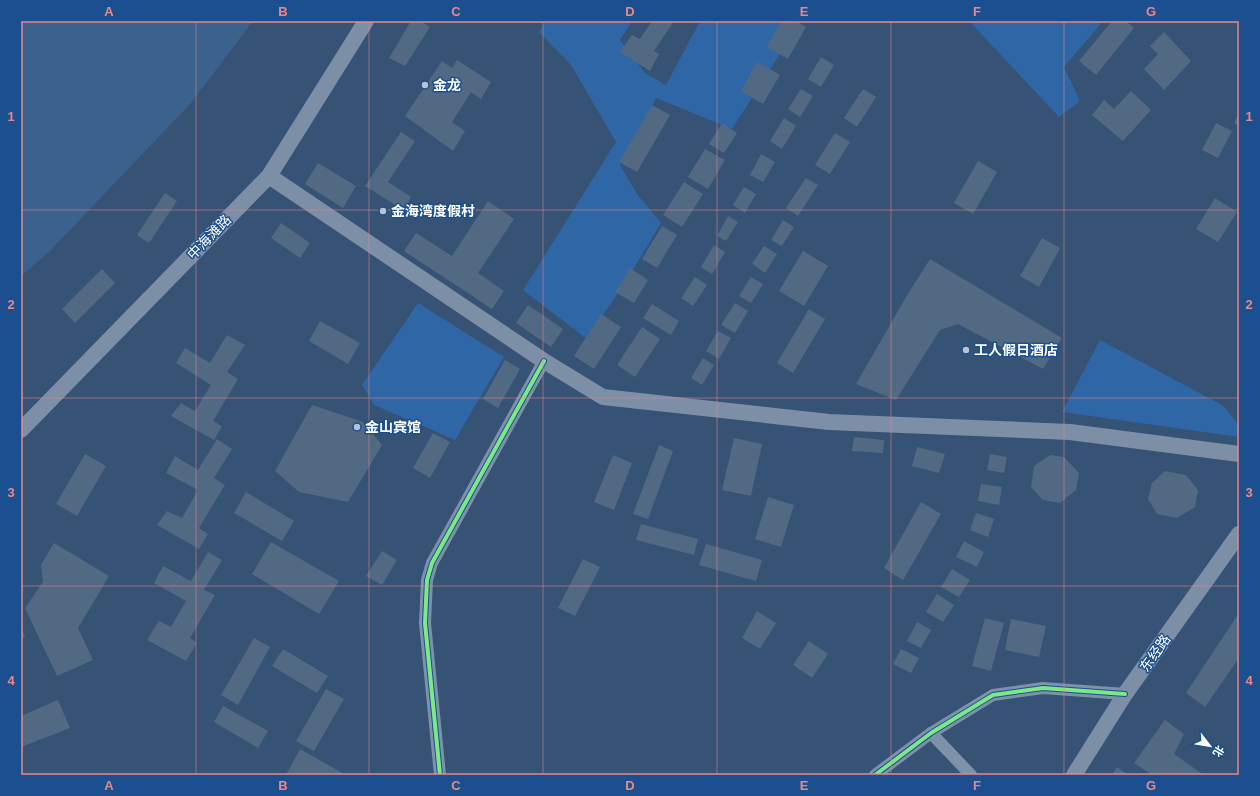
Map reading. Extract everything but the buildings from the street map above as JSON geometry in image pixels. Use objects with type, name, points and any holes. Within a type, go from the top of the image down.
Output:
[{"type":"main road","name":"中海滩路","points":[[21,430],[269,176],[366,21]]},
{"type":"main road","points":[[269,176],[544,361],[603,397],[829,422],[1070,432],[1239,454]]},
{"type":"main road","name":"东经路","points":[[1074,775],[1125,694],[1239,534]]},
{"type":"street","points":[[440,775],[425,624],[427,580],[432,563],[544,361]]},
{"type":"street","points":[[875,775],[931,734],[993,694],[1043,688],[1125,694]]},
{"type":"street","points":[[931,734],[971,775]]},
{"type":"shaded area","points":[[21,21],[253,21],[191,103],[49,252],[21,276]]},
{"type":"shaded area","points":[[545,21],[632,21],[620,40],[645,73],[666,85],[700,21],[801,21],[732,129],[656,98],[620,165],[637,194],[661,223],[628,278],[587,339],[523,290],[616,142],[571,65],[539,32]]},
{"type":"shaded area","points":[[969,21],[1103,21],[1064,67],[1080,101],[1059,117]]},
{"type":"shaded area","points":[[418,303],[504,357],[455,440],[374,405],[362,385]]},
{"type":"shaded area","points":[[1100,340],[1224,406],[1239,426],[1239,437],[1062,412]]},
{"type":"cycle path","points":[[440,775],[425,623],[427,580],[432,563],[544,361]]},
{"type":"cycle path","points":[[875,775],[931,733],[993,695],[1043,688],[1125,694]]},
{"type":"place","name":"金龙","points":[[425,85]]},
{"type":"place","name":"金海湾度假村","points":[[383,211]]},
{"type":"place","name":"工人假日酒店","points":[[966,350]]},
{"type":"place","name":"金山宾馆","points":[[357,427]]}]
